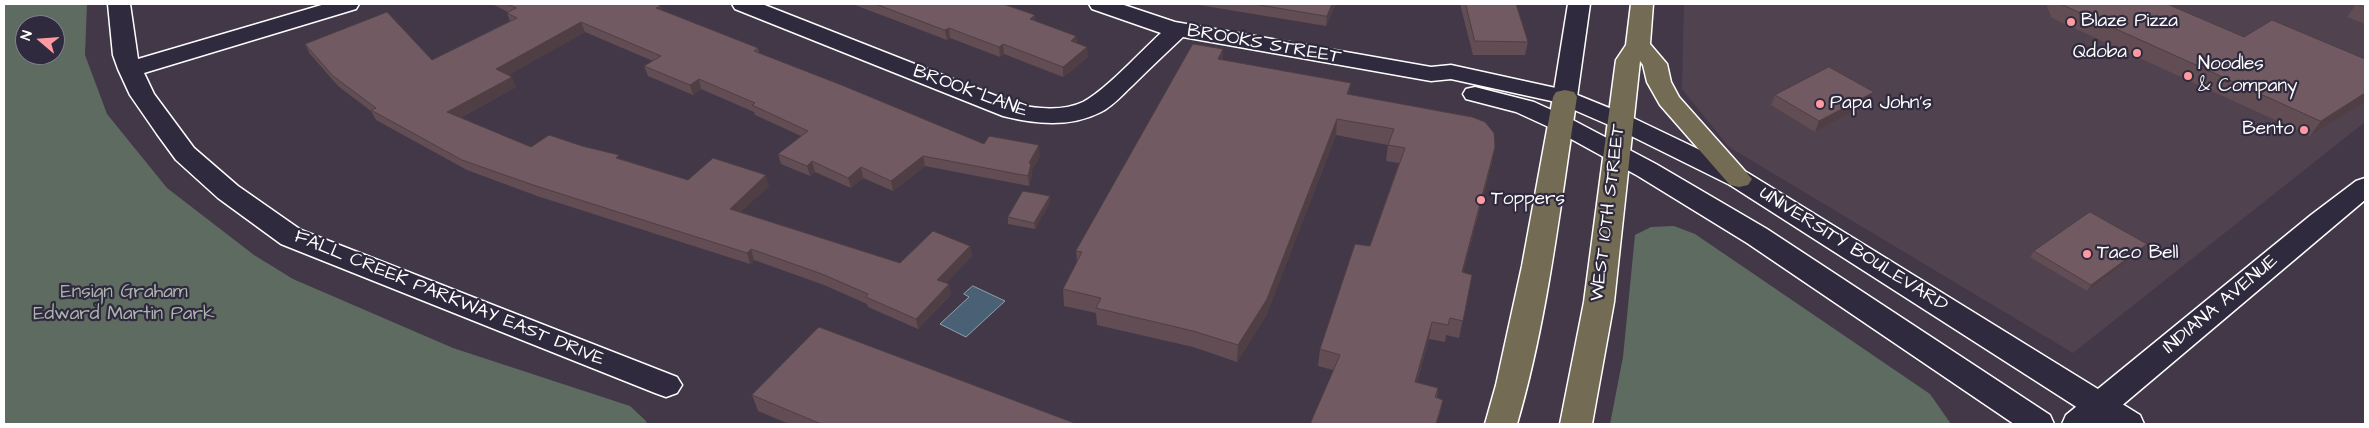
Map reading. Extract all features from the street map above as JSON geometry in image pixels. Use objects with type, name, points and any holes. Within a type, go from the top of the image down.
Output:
[{"type":"main road","name":"WEST 10TH STREET","points":[[1576,424],[1599,302],[1628,60],[1638,45],[1642,4]]},
{"type":"main road","points":[[1638,45],[1655,64],[1659,82],[1669,100],[1739,179]]},
{"type":"main road","points":[[1502,424],[1512,385],[1564,111]]},
{"type":"street","name":"FALL CREEK PARKWAY EAST DRIVE","points":[[119,4],[125,55],[130,69],[142,95],[185,154],[228,192],[291,238],[666,385]]},
{"type":"street","points":[[130,69],[348,4]]},
{"type":"street","name":"BROOK LANE","points":[[743,4],[1012,110],[1042,116],[1073,113],[1100,102],[1178,30]]},
{"type":"street","name":"BROOKS STREET","points":[[1100,4],[1178,30],[1431,74],[1445,86],[1525,107],[1564,111]]},
{"type":"street","points":[[1564,111],[1579,4]]},
{"type":"street","name":"UNIVERSITY BOULEVARD","points":[[1564,111],[1620,121],[1739,179],[2089,415],[2128,424]]},
{"type":"street","name":"UNIVERSITY BOULEVARD","points":[[1564,111],[1616,155],[1647,170],[1757,236],[2038,424]]},
{"type":"street","name":"INDIANA AVENUE","points":[[2089,415],[2365,186]]},
{"type":"shaded area","points":[[1684,4],[2365,4],[2365,122],[2073,353],[1729,147],[1682,89]]},
{"type":"green space","name":"Ensign Graham Edward Martin Park","points":[[4,4],[87,4],[85,55],[107,114],[167,188],[254,255],[293,279],[453,348],[630,406],[647,424],[4,424]]},
{"type":"green space","points":[[1674,226],[1695,234],[1930,394],[1951,424],[1610,424],[1623,357],[1635,235],[1651,227]]},
{"type":"water","points":[[973,286],[1005,301],[966,337],[940,324],[969,297],[964,294]]},
{"type":"building","points":[[507,4],[656,4],[661,6],[656,8],[758,48],[754,51],[984,144],[989,136],[1039,145],[1029,163],[1031,164],[1028,176],[923,156],[891,181],[861,167],[848,178],[812,161],[807,166],[778,154],[808,131],[752,105],[755,103],[699,79],[690,85],[644,66],[661,56],[581,22],[496,69],[512,77],[447,112],[531,147],[549,135],[582,146],[619,155],[616,158],[688,180],[713,158],[766,175],[730,209],[900,263],[933,231],[970,246],[937,280],[949,284],[916,319],[866,297],[868,294],[822,274],[751,249],[747,253],[533,185],[462,160],[371,110],[376,108],[333,76],[305,44],[387,12],[432,60],[517,18],[507,13],[516,8]]},
{"type":"building","points":[[876,4],[1003,4],[1035,15],[1030,19],[1076,36],[1071,41],[1087,47],[1063,67],[1003,44],[999,47],[949,28],[945,30]]},
{"type":"building","points":[[1254,4],[1332,4],[1327,16]]},
{"type":"building","points":[[1466,4],[1516,4],[1528,42],[1475,41]]},
{"type":"building","points":[[2061,4],[2167,4],[2244,37],[2272,20],[2365,59],[2365,93],[2321,121]]},
{"type":"building","points":[[1193,44],[1223,49],[1218,59],[1351,83],[1347,94],[1472,117],[1485,122],[1494,133],[1495,147],[1462,272],[1472,275],[1463,321],[1450,318],[1448,325],[1432,322],[1415,382],[1438,388],[1435,397],[1443,400],[1436,424],[1310,424],[1340,355],[1320,349],[1355,244],[1370,246],[1405,148],[1388,145],[1394,129],[1337,119],[1267,299],[1238,345],[1193,331],[1096,308],[1101,298],[1063,289],[1082,252],[1076,251]]},
{"type":"building","name":"Papa John's","points":[[1829,67],[1874,92],[1819,121],[1775,95]]},
{"type":"building","points":[[1023,191],[1050,196],[1034,223],[1008,217]]},
{"type":"building","name":"Taco Bell","points":[[2090,212],[2147,244],[2091,285],[2034,251]]},
{"type":"building","points":[[819,327],[1077,424],[821,424],[752,395]]},
{"type":"place","name":"Blaze Pizza","points":[[2071,22]]},
{"type":"place","name":"Qdoba","points":[[2137,53]]},
{"type":"place","name":"Noodles & Company","points":[[2188,76]]},
{"type":"place","name":"Papa John's","points":[[1820,104]]},
{"type":"place","name":"Bento","points":[[2304,130]]},
{"type":"place","name":"Toppers","points":[[1481,200]]},
{"type":"place","name":"Taco Bell","points":[[2087,254]]}]
